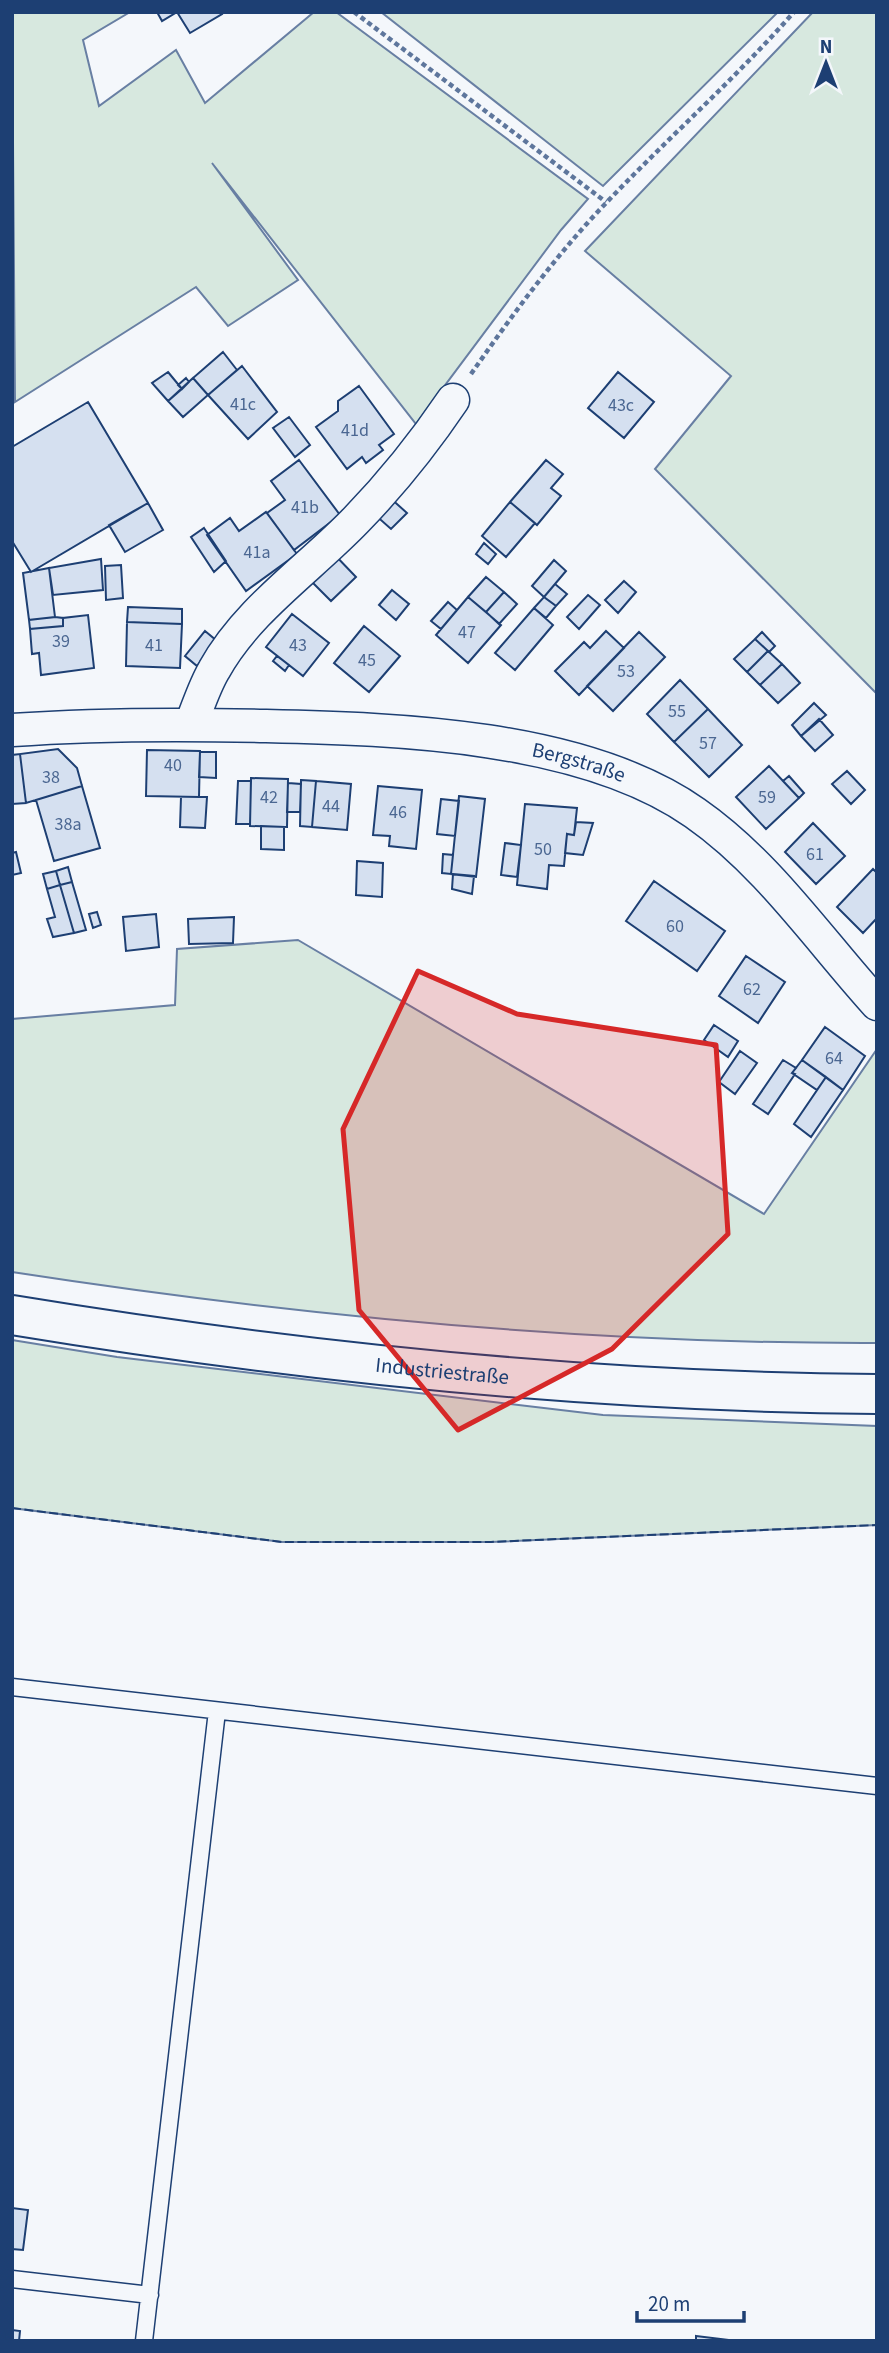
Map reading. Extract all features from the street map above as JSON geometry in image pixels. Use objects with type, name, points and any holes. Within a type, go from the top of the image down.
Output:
[{"type":"main road","name":"Industriestraße","points":[[12,1315],[163,1340],[372,1365],[747,1393],[877,1394]]},
{"type":"street","points":[[191,724],[214,670],[236,639],[266,604],[357,519],[438,423],[453,400]]},
{"type":"street","name":"Bergstraße","points":[[12,730],[82,725],[191,724],[333,728],[443,737],[544,752],[641,781],[696,813],[755,865],[877,1004]]},
{"type":"lane","points":[[12,1687],[877,1786]]},
{"type":"lane","points":[[145,2341],[217,1711]]},
{"type":"lane","points":[[12,2279],[150,2295]]},
{"type":"path","points":[[354,12],[606,202]]},
{"type":"path","points":[[453,400],[502,329],[606,202],[746,66],[794,12]]},
{"type":"highlighted area","points":[[418,971],[517,1014],[716,1045],[728,1234],[612,1349],[458,1430],[359,1310],[343,1129]]},
{"type":"shaded area","points":[[12,12],[130,12],[83,40],[99,106],[176,50],[205,103],[314,12],[336,12],[588,199],[561,230],[416,424],[212,163],[298,280],[228,326],[196,287],[15,402]]},
{"type":"shaded area","points":[[381,12],[778,12],[603,186]]},
{"type":"shaded area","points":[[813,12],[877,12],[877,694],[655,469],[731,376],[585,251]]},
{"type":"shaded area","points":[[298,940],[764,1214],[877,1049],[877,1343],[660,1339],[551,1333],[227,1302],[12,1272],[12,1019],[175,1005],[177,949]]},
{"type":"shaded area","points":[[12,1340],[117,1357],[603,1415],[877,1426],[877,1525],[491,1542],[282,1542],[12,1508]]},
{"type":"building","points":[[157,12],[177,12],[162,21]]},
{"type":"building","points":[[177,12],[221,12],[222,14],[190,33]]},
{"type":"building","points":[[223,352],[237,370],[208,395],[193,378]]},
{"type":"building","points":[[242,366],[277,412],[248,439],[208,395]]},
{"type":"building","points":[[168,372],[182,389],[168,401],[152,383]]},
{"type":"building","points":[[618,372],[654,402],[624,438],[588,408]]},
{"type":"building","points":[[186,378],[189,382],[182,389],[178,385]]},
{"type":"building","points":[[193,378],[208,395],[183,417],[168,401]]},
{"type":"building","points":[[359,386],[394,434],[379,445],[383,450],[366,463],[362,457],[347,469],[316,427],[338,411],[338,401]]},
{"type":"building","points":[[88,402],[148,503],[31,572],[12,541],[12,447]]},
{"type":"building","points":[[289,417],[310,445],[295,457],[273,428]]},
{"type":"building","points":[[299,460],[340,515],[294,550],[267,513],[285,500],[271,481]]},
{"type":"building","points":[[546,460],[563,474],[551,488],[561,496],[537,525],[510,502]]},
{"type":"building","points":[[388,496],[407,513],[391,529],[373,513]]},
{"type":"building","points":[[510,502],[535,523],[506,557],[482,536]]},
{"type":"building","points":[[148,503],[163,530],[125,552],[109,525]]},
{"type":"building","points":[[266,512],[297,554],[246,591],[207,535],[230,518],[239,531]]},
{"type":"building","points":[[204,528],[226,561],[214,572],[191,537]]},
{"type":"building","points":[[484,543],[496,554],[488,564],[476,554]]},
{"type":"building","points":[[332,552],[356,577],[331,601],[307,577]]},
{"type":"building","points":[[101,559],[103,590],[53,595],[49,568]]},
{"type":"building","points":[[554,560],[566,571],[544,597],[532,586]]},
{"type":"building","points":[[121,565],[123,598],[106,600],[105,566]]},
{"type":"building","points":[[49,568],[55,617],[29,620],[23,573]]},
{"type":"building","points":[[486,577],[504,592],[486,612],[468,597]]},
{"type":"building","points":[[624,581],[636,592],[618,613],[605,600]]},
{"type":"building","points":[[555,584],[567,594],[556,606],[544,597]]},
{"type":"building","points":[[392,590],[409,604],[396,620],[379,605]]},
{"type":"building","points":[[504,592],[517,604],[499,624],[486,612]]},
{"type":"building","points":[[588,595],[600,605],[579,629],[567,617]]},
{"type":"building","points":[[468,597],[501,625],[468,663],[436,635]]},
{"type":"building","points":[[544,597],[556,606],[546,618],[534,608]]},
{"type":"building","points":[[448,602],[457,610],[441,629],[431,621]]},
{"type":"building","points":[[128,607],[182,609],[182,624],[127,622]]},
{"type":"building","points":[[534,608],[553,625],[515,670],[495,653]]},
{"type":"building","points":[[292,614],[329,643],[303,676],[266,647]]},
{"type":"building","points":[[88,615],[94,668],[41,675],[39,653],[32,654],[30,629],[63,626],[63,618]]},
{"type":"building","points":[[63,618],[63,626],[30,629],[29,620]]},
{"type":"building","points":[[127,622],[182,624],[180,668],[126,666]]},
{"type":"building","points":[[364,626],[400,656],[369,692],[334,663]]},
{"type":"building","points":[[205,631],[217,641],[197,666],[185,656]]},
{"type":"building","points":[[606,631],[624,648],[579,695],[555,671],[584,642],[590,648]]},
{"type":"building","points":[[639,632],[665,657],[613,711],[587,686]]},
{"type":"building","points":[[762,632],[775,646],[769,652],[755,639]]},
{"type":"building","points":[[755,639],[768,651],[747,672],[734,659]]},
{"type":"building","points":[[768,651],[782,664],[760,685],[747,672]]},
{"type":"building","points":[[277,656],[289,665],[285,671],[273,661]]},
{"type":"building","points":[[782,664],[800,683],[778,703],[760,685]]},
{"type":"building","points":[[680,680],[708,709],[674,742],[647,714]]},
{"type":"building","points":[[814,703],[826,715],[801,736],[792,725]]},
{"type":"building","points":[[708,709],[742,745],[709,777],[674,742]]},
{"type":"building","points":[[819,719],[833,735],[815,751],[801,736]]},
{"type":"building","points":[[58,749],[77,768],[82,786],[26,803],[20,754]]},
{"type":"building","points":[[147,750],[200,751],[199,797],[146,796]]},
{"type":"building","points":[[200,752],[216,752],[216,778],[199,777]]},
{"type":"building","points":[[20,754],[26,803],[12,804],[12,755]]},
{"type":"building","points":[[769,766],[799,798],[766,829],[736,797]]},
{"type":"building","points":[[847,771],[865,790],[851,804],[832,784]]},
{"type":"building","points":[[789,776],[804,793],[799,798],[783,781]]},
{"type":"building","points":[[251,778],[288,779],[287,827],[250,826]]},
{"type":"building","points":[[301,780],[316,781],[312,827],[300,826]]},
{"type":"building","points":[[238,781],[251,781],[250,824],[236,824]]},
{"type":"building","points":[[316,781],[351,784],[347,830],[312,827]]},
{"type":"building","points":[[288,783],[301,784],[300,812],[287,812]]},
{"type":"building","points":[[82,786],[100,848],[54,861],[36,800]]},
{"type":"building","points":[[378,786],[422,790],[416,849],[389,846],[390,836],[373,835]]},
{"type":"building","points":[[459,796],[485,799],[476,877],[451,874]]},
{"type":"building","points":[[181,797],[207,797],[205,828],[180,827]]},
{"type":"building","points":[[441,799],[459,801],[455,836],[437,834]]},
{"type":"building","points":[[525,804],[577,808],[574,835],[567,834],[564,866],[549,865],[547,889],[517,885]]},
{"type":"building","points":[[576,822],[593,823],[583,855],[565,853],[567,834],[574,835]]},
{"type":"building","points":[[813,823],[845,856],[816,884],[785,852]]},
{"type":"building","points":[[261,826],[284,827],[284,850],[261,849]]},
{"type":"building","points":[[505,843],[521,845],[517,877],[501,875]]},
{"type":"building","points":[[16,852],[21,873],[12,875],[12,853]]},
{"type":"building","points":[[443,854],[453,855],[451,874],[442,873]]},
{"type":"building","points":[[357,861],[383,863],[382,897],[356,895]]},
{"type":"building","points":[[68,867],[72,882],[60,885],[56,871]]},
{"type":"building","points":[[873,869],[877,873],[877,918],[863,933],[837,907]]},
{"type":"building","points":[[56,871],[60,885],[47,889],[43,874]]},
{"type":"building","points":[[453,874],[474,876],[472,894],[452,889]]},
{"type":"building","points":[[654,881],[725,931],[697,971],[626,921]]},
{"type":"building","points":[[72,882],[86,930],[74,933],[60,885]]},
{"type":"building","points":[[60,885],[74,933],[53,937],[47,919],[55,917],[47,889]]},
{"type":"building","points":[[97,912],[101,925],[93,928],[89,914]]},
{"type":"building","points":[[156,914],[159,947],[126,951],[123,917]]},
{"type":"building","points":[[234,917],[233,943],[189,944],[188,919]]},
{"type":"building","points":[[746,956],[785,982],[758,1023],[719,996]]},
{"type":"building","points":[[714,1025],[738,1041],[728,1057],[704,1040]]},
{"type":"building","points":[[825,1027],[865,1056],[843,1090],[802,1060]]},
{"type":"building","points":[[740,1051],[757,1063],[735,1094],[719,1082]]},
{"type":"building","points":[[783,1060],[796,1068],[792,1073],[795,1074],[768,1114],[753,1104]]},
{"type":"building","points":[[802,1060],[826,1077],[817,1090],[792,1073]]},
{"type":"building","points":[[826,1077],[843,1090],[811,1137],[794,1124]]},
{"type":"building","points":[[12,2208],[28,2210],[23,2250],[12,2249]]},
{"type":"building","points":[[12,2330],[20,2331],[19,2341],[12,2341]]},
{"type":"building","points":[[696,2336],[737,2341],[696,2341]]},
{"type":"fence","points":[[12,1508],[282,1542],[491,1542],[877,1525]]}]
